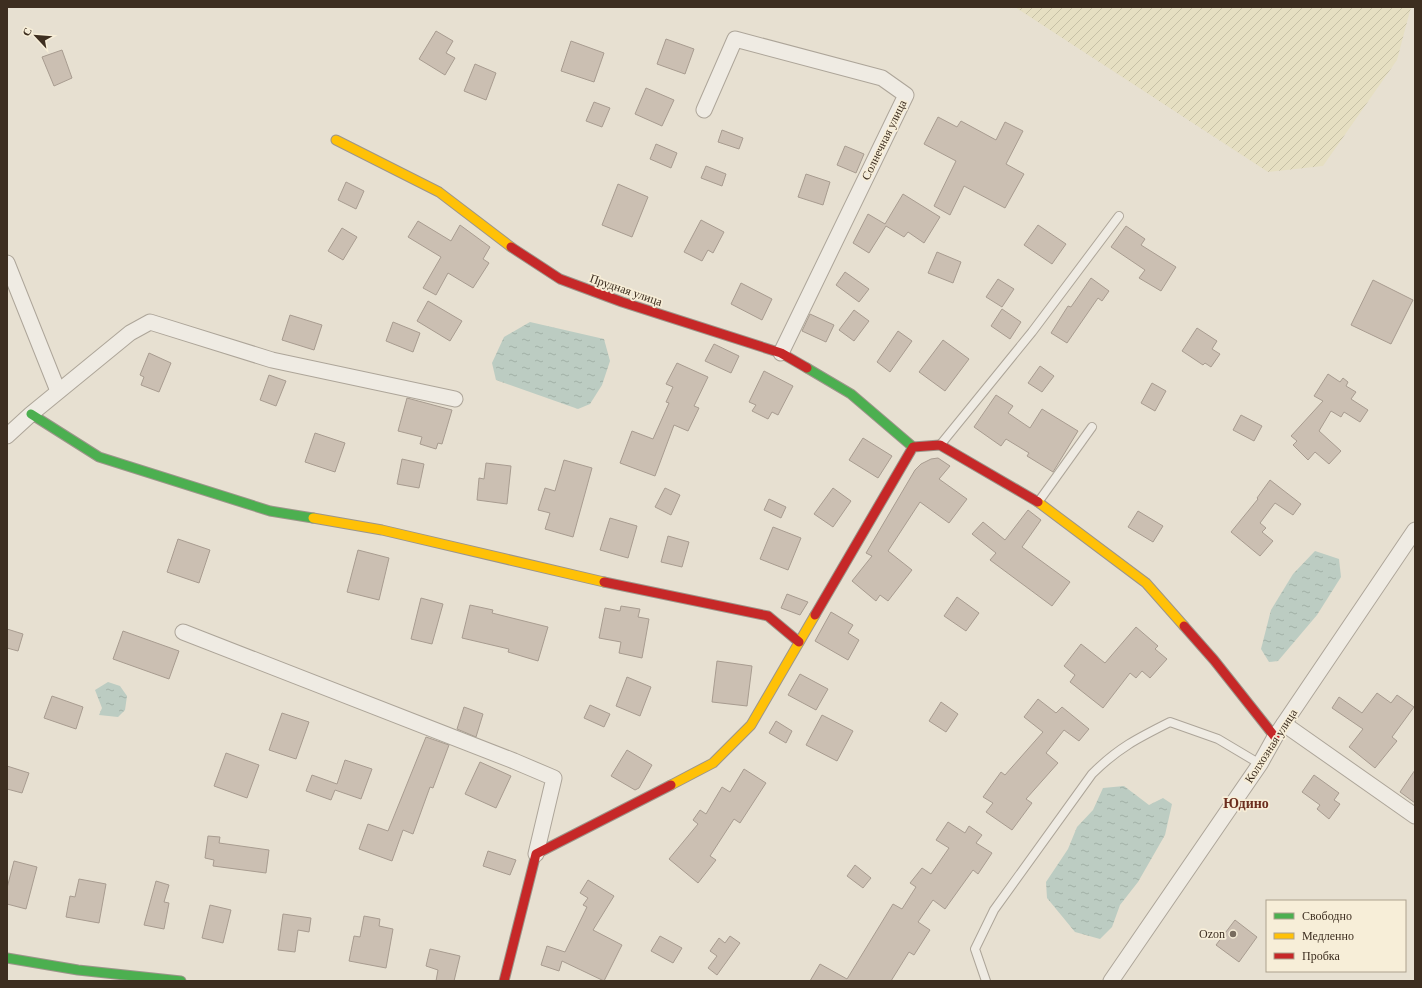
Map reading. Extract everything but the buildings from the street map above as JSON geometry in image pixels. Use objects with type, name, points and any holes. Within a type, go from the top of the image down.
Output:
[{"type":"street","name":"Солнечная улица","points":[[704,110],[735,39],[882,78],[906,95],[781,353]]},
{"type":"street","name":"Прудная улица","points":[[336,140],[439,192],[475,221],[522,255],[560,279],[622,302],[781,353],[851,394],[913,447]]},
{"type":"street","points":[[7,263],[58,391]]},
{"type":"street","points":[[7,436],[58,391],[130,333],[150,322],[272,360],[455,399]]},
{"type":"street","points":[[31,414],[99,457],[270,511],[382,530],[640,590],[768,616],[798,642]]},
{"type":"street","points":[[536,854],[624,810],[712,763],[751,725],[913,447],[940,445],[1038,502],[1146,582],[1214,660],[1274,737]]},
{"type":"street","name":"Колхозная улица","points":[[1111,981],[1260,764],[1274,737],[1415,530]]},
{"type":"street","points":[[183,632],[554,778],[504,981]]},
{"type":"street","points":[[1284,724],[1415,816]]},
{"type":"street","points":[[7,958],[78,970],[181,981]]},
{"type":"lane","points":[[940,445],[1032,332],[1119,216]]},
{"type":"lane","points":[[1038,502],[1092,427]]},
{"type":"lane","points":[[986,981],[975,949],[994,910],[1088,780],[1108,758],[1126,744],[1170,722],[1218,739],[1260,764]]},
{"type":"shaded area","points":[[1015,7],[1411,7],[1397,60],[1323,166],[1268,172]]},
{"type":"water","points":[[530,322],[604,339],[610,361],[602,385],[590,404],[578,409],[496,380],[492,363],[504,337]]},
{"type":"water","points":[[1315,551],[1339,559],[1341,577],[1317,615],[1278,661],[1269,662],[1261,649],[1271,610],[1293,574]]},
{"type":"water","points":[[108,682],[120,686],[127,696],[125,710],[118,717],[99,715],[102,708],[95,690]]},
{"type":"water","points":[[1124,786],[1149,805],[1163,798],[1172,804],[1165,835],[1138,882],[1120,905],[1112,927],[1100,939],[1075,932],[1047,898],[1046,882],[1068,849],[1077,827],[1093,810],[1103,788]]},
{"type":"traffic: fast","points":[[807,368],[851,394],[913,447]]},
{"type":"traffic: fast","points":[[31,414],[99,457],[270,511],[313,518]]},
{"type":"traffic: fast","points":[[7,958],[78,970],[181,981]]},
{"type":"traffic: slow","points":[[336,140],[439,192],[511,247]]},
{"type":"traffic: slow","points":[[1038,502],[1146,583],[1184,626]]},
{"type":"traffic: slow","points":[[313,518],[382,530],[604,582]]},
{"type":"traffic: slow","points":[[671,785],[713,763],[751,725],[815,615]]},
{"type":"traffic: jam","points":[[511,247],[560,279],[622,302],[781,353],[807,368]]},
{"type":"traffic: jam","points":[[815,615],[913,447],[940,445],[1038,502]]},
{"type":"traffic: jam","points":[[604,582],[768,616],[799,642]]},
{"type":"traffic: jam","points":[[1184,626],[1214,660],[1275,737]]},
{"type":"traffic: jam","points":[[504,981],[536,854],[671,785]]},
{"type":"place","name":"Ozon","points":[[1233,934]]},
{"type":"district","name":"Юдино","points":[[1246,803]]}]
